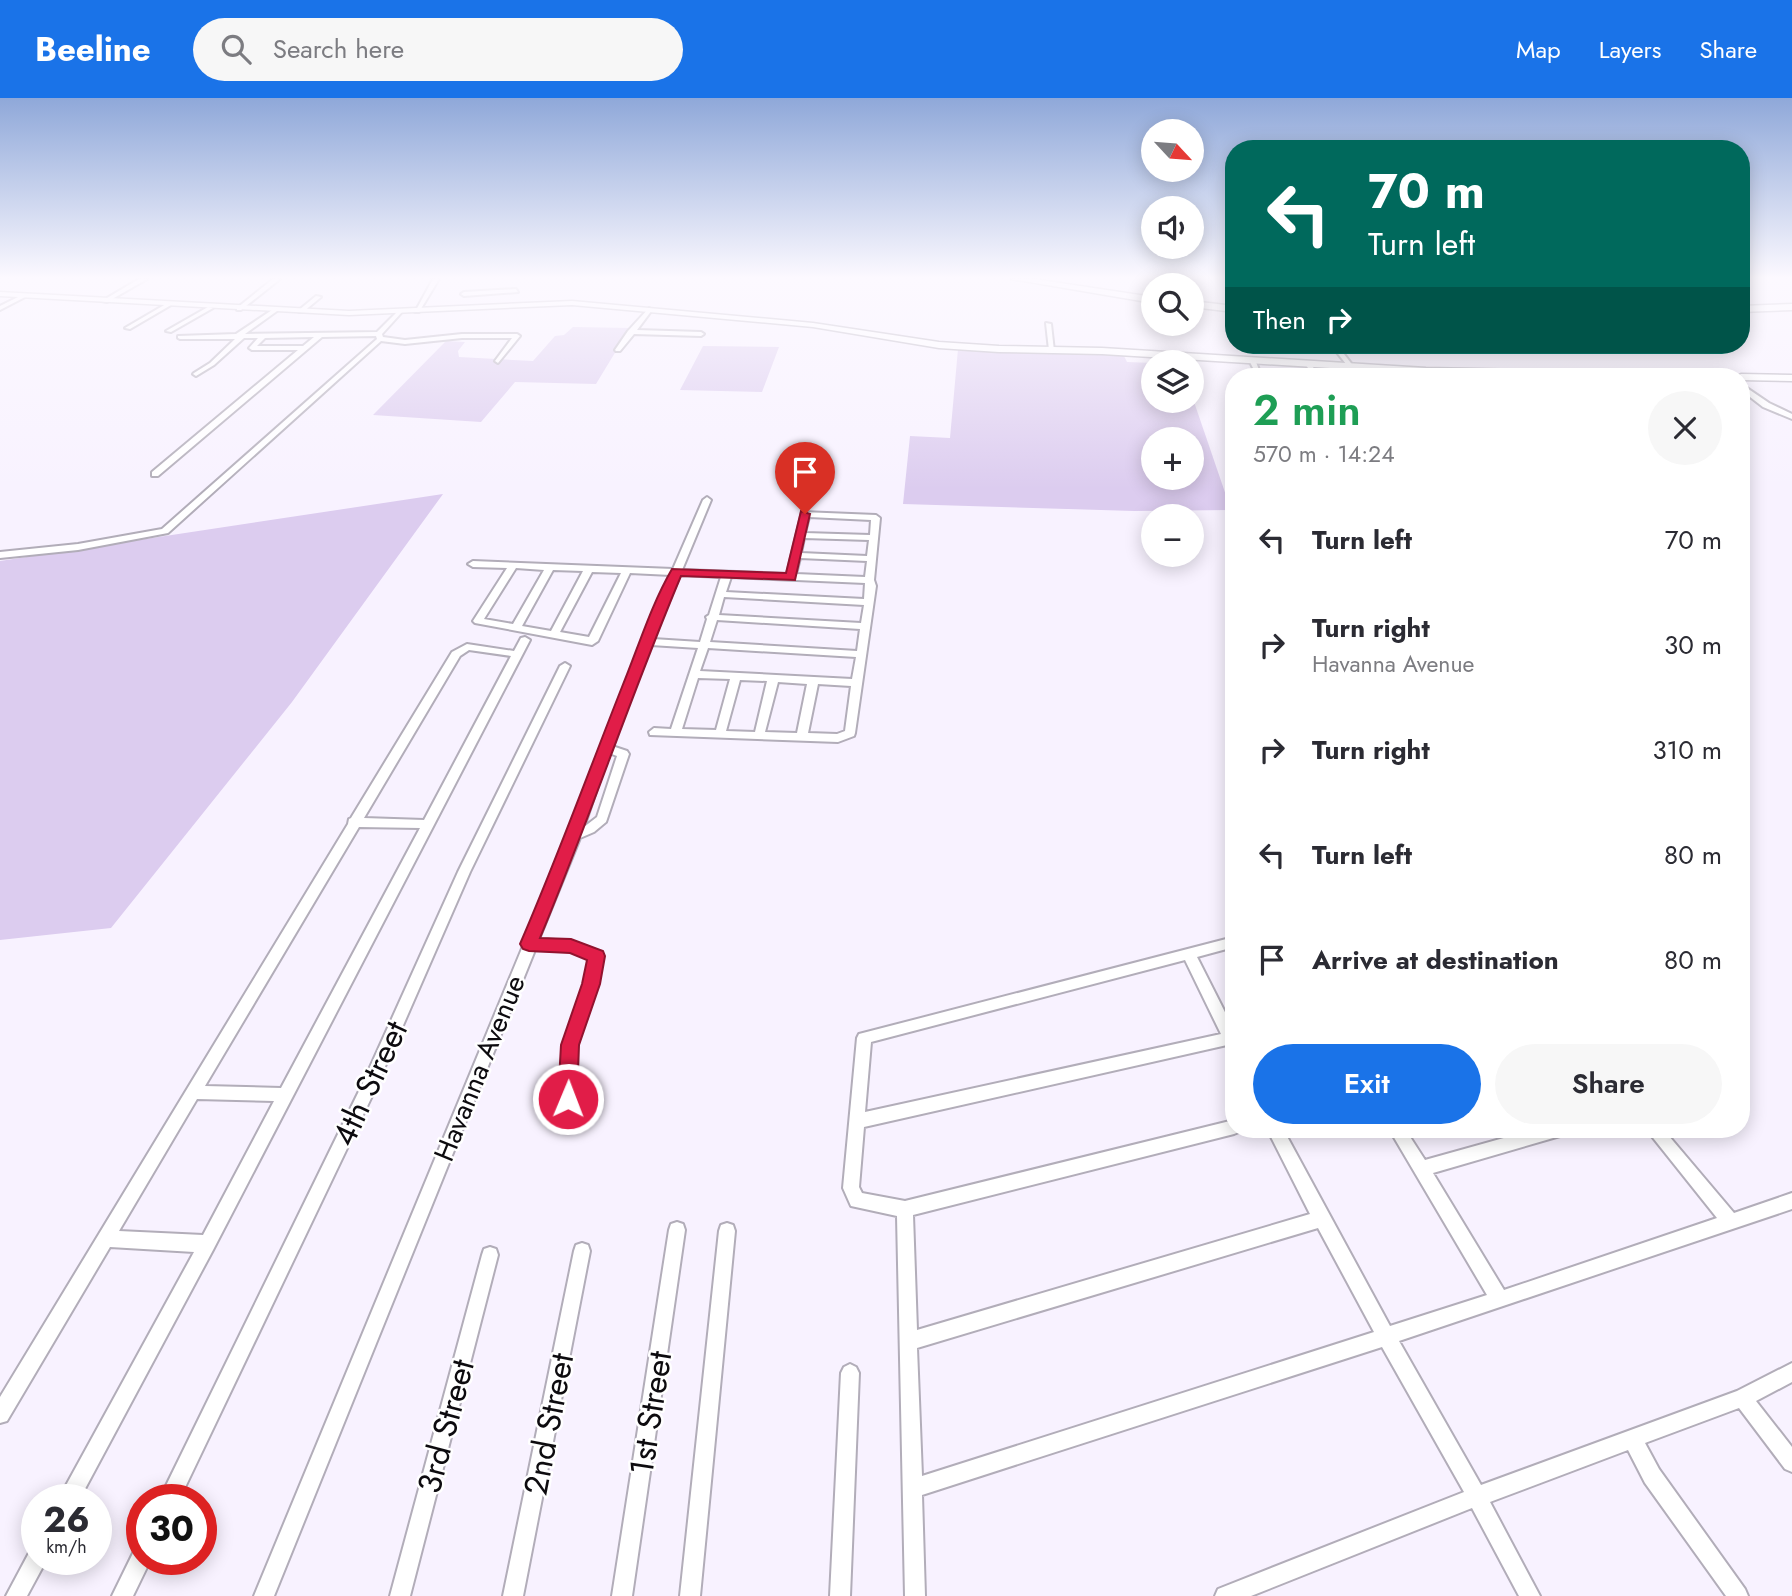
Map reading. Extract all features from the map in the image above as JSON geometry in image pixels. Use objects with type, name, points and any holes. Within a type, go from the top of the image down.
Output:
[{"type":"street","points":[[196,374],[212,364],[227,349]]},
{"type":"street","points":[[155,474],[305,349]]},
{"type":"street","points":[[0,555],[78,547],[165,531],[365,349]]},
{"type":"street","points":[[498,361],[507,349]]},
{"type":"street","points":[[998,349],[1352,368]]},
{"type":"street","points":[[1341,354],[1352,368]]},
{"type":"street","points":[[1253,362],[1256,368]]},
{"type":"street","points":[[1750,377],[1792,378]]},
{"type":"street","points":[[1750,393],[1766,405],[1792,417]]},
{"type":"street","name":"Havanna Avenue","points":[[264,1596],[575,835],[647,642],[707,500]]},
{"type":"street","points":[[654,732],[838,738],[850,733],[872,586],[869,580],[876,517],[805,514],[791,577]]},
{"type":"street","points":[[800,535],[874,538]]},
{"type":"street","points":[[796,555],[871,559]]},
{"type":"street","points":[[473,564],[869,580]]},
{"type":"street","points":[[513,566],[478,621],[592,642],[627,570]]},
{"type":"street","points":[[516,627],[550,567]]},
{"type":"street","points":[[554,634],[589,569]]},
{"type":"street","points":[[675,733],[692,674],[727,575]]},
{"type":"street","points":[[719,594],[869,602]]},
{"type":"street","points":[[711,617],[866,626]]},
{"type":"street","points":[[77,1484],[207,1244],[425,824],[525,640]]},
{"type":"street","points":[[647,642],[862,654]]},
{"type":"street","points":[[0,1414],[458,651],[467,647],[516,654]]},
{"type":"street","name":"4th Street","points":[[177,1484],[368,1089],[464,872],[565,666]]},
{"type":"street","points":[[692,674],[858,683]]},
{"type":"street","points":[[720,734],[736,677]]},
{"type":"street","points":[[759,736],[773,679]]},
{"type":"street","points":[[802,736],[813,681]]},
{"type":"street","points":[[575,835],[590,829],[604,814],[623,754],[606,748]]},
{"type":"street","points":[[353,822],[425,824]]},
{"type":"street","points":[[529,944],[571,946],[596,956],[591,984],[570,1045],[568,1099]]},
{"type":"street","points":[[1225,944],[864,1038],[850,1188],[857,1200],[905,1209],[1225,1130]]},
{"type":"street","points":[[1189,954],[1225,1027]]},
{"type":"street","points":[[857,1121],[1225,1042]]},
{"type":"street","points":[[193,1092],[284,1095]]},
{"type":"street","points":[[1280,1138],[1387,1336],[1479,1496],[1530,1596]]},
{"type":"street","points":[[1402,1138],[1500,1300]]},
{"type":"street","points":[[1421,1169],[1529,1138]]},
{"type":"street","points":[[1661,1138],[1731,1222]]},
{"type":"street","points":[[911,1489],[1500,1300],[1792,1201]]},
{"type":"street","points":[[905,1209],[915,1596]]},
{"type":"street","points":[[910,1342],[1322,1219]]},
{"type":"street","name":"1st Street","points":[[622,1596],[677,1230]]},
{"type":"street","points":[[690,1596],[727,1231]]},
{"type":"street","points":[[105,1238],[207,1244]]},
{"type":"street","name":"2nd Street","points":[[513,1596],[582,1251]]},
{"type":"street","name":"3rd Street","points":[[400,1596],[490,1255]]},
{"type":"street","points":[[1225,1596],[1479,1496],[1742,1398],[1792,1372]]},
{"type":"street","points":[[840,1596],[850,1373]]},
{"type":"street","points":[[1742,1398],[1792,1462]]},
{"type":"street","points":[[1632,1438],[1652,1476],[1738,1596]]},
{"type":"street","points":[[16,1596],[28,1575]]},
{"type":"street","points":[[122,1596],[132,1575]]},
{"type":"shaded area","points":[[438,349],[460,349],[459,357],[533,361],[544,349],[617,349],[596,384],[515,382],[481,422],[373,415]]},
{"type":"shaded area","points":[[701,349],[778,349],[762,392],[680,390]]},
{"type":"shaded area","points":[[958,349],[1123,354],[1127,362],[1141,363],[1141,413],[1198,413],[1203,427],[1141,427],[1141,490],[1204,490],[1204,431],[1225,492],[1225,510],[1204,510],[1204,504],[1141,504],[1141,511],[1134,511],[903,504],[910,436],[950,438]]},
{"type":"shaded area","points":[[443,494],[292,702],[111,928],[0,940],[0,561]]},
{"type":"route","points":[[568,1099],[570,1045],[591,984],[596,956],[571,946],[529,944],[575,835],[598,767],[647,642],[676,572],[791,577],[805,514]]}]
